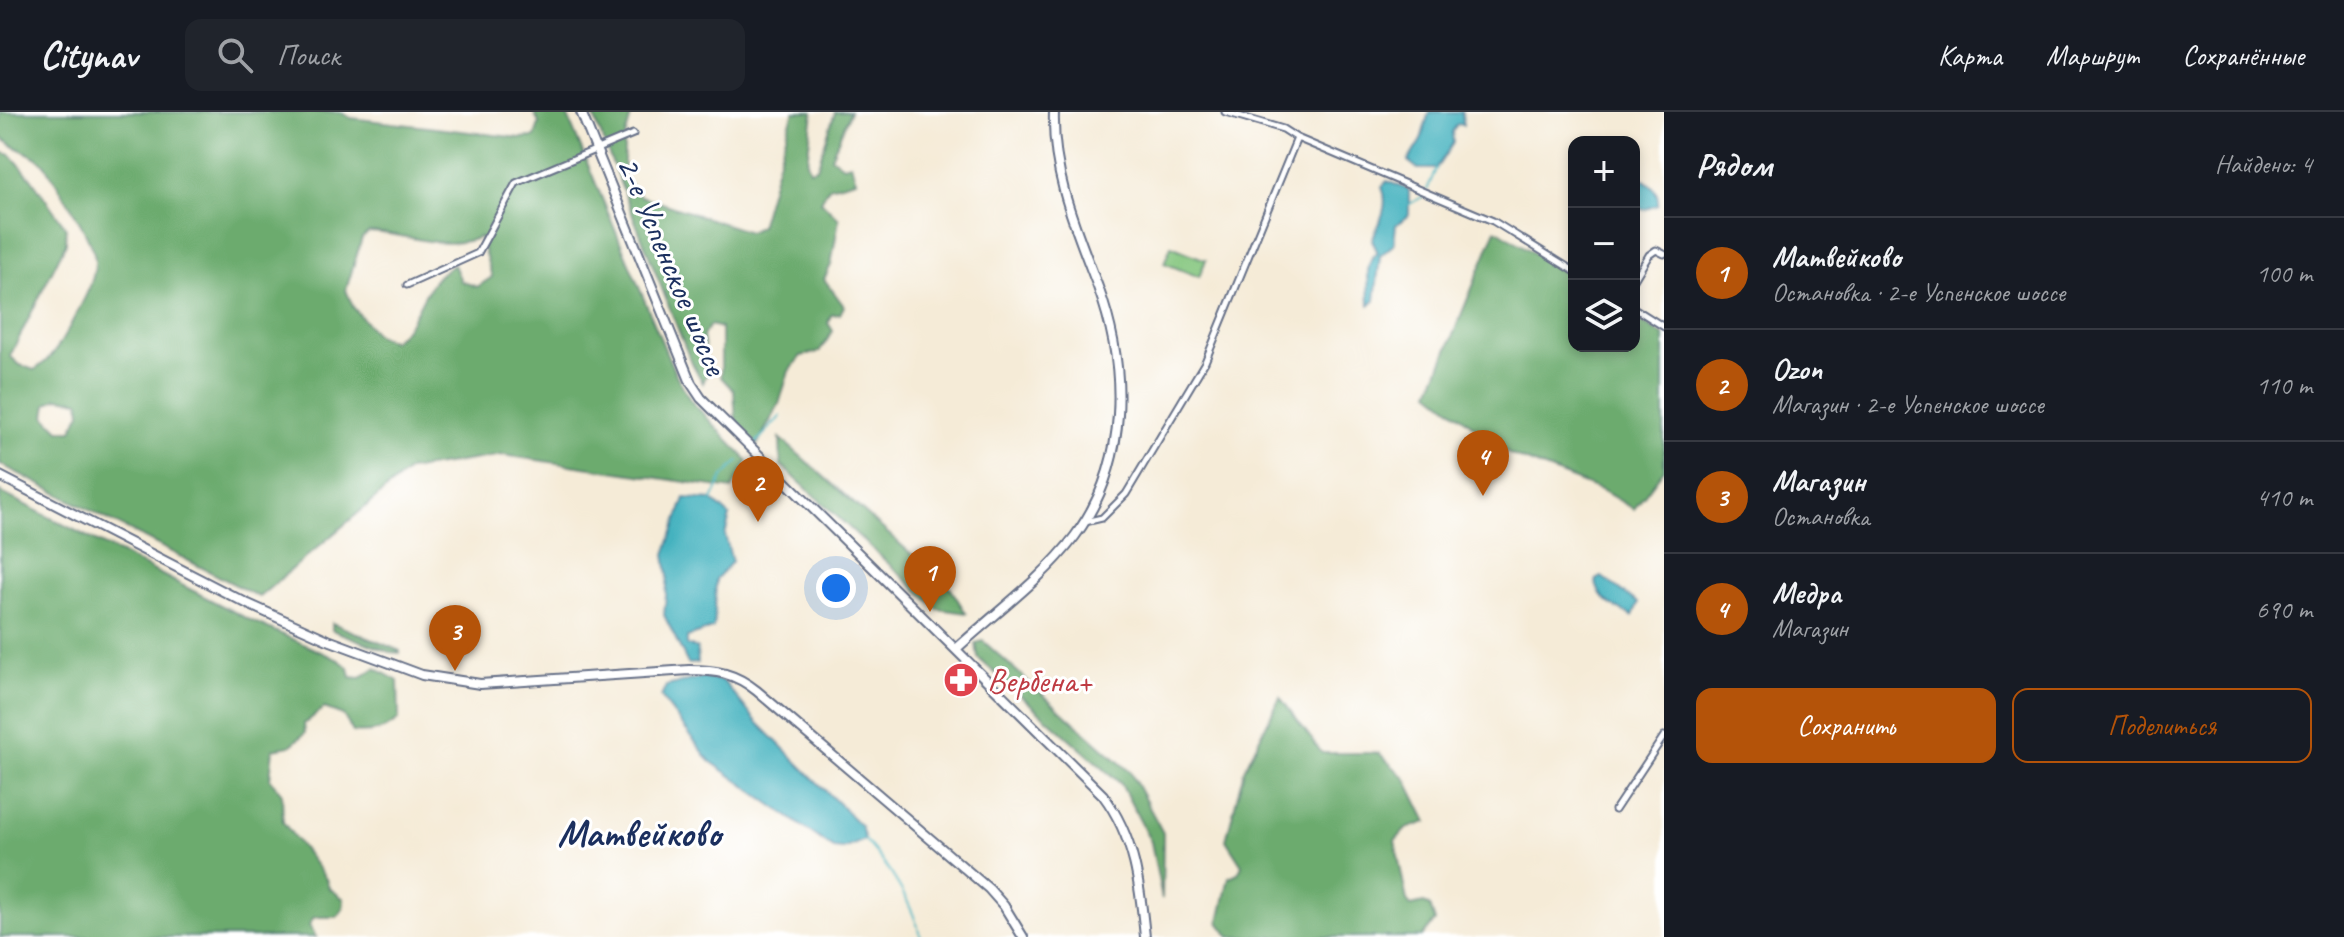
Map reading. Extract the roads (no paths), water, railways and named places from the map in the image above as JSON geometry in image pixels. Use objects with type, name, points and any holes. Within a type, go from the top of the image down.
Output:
[{"type":"main road","name":"2-е Успенское шоссе","points":[[581,112],[691,383],[701,398],[1085,775],[1115,813],[1134,856],[1145,937]]},
{"type":"main road","points":[[956,649],[1062,551],[1084,523],[1113,443],[1121,382],[1115,340],[1057,172],[1054,112]]},
{"type":"main road","points":[[0,476],[248,604],[328,640],[422,675],[462,683],[496,684],[689,670],[711,670],[732,675],[751,686],[989,889],[1023,937]]},
{"type":"street","points":[[1225,112],[1283,129],[1297,138],[1493,221],[1568,267]]},
{"type":"street","points":[[407,285],[478,253],[516,183],[633,134]]},
{"type":"street","points":[[1084,523],[1102,518],[1126,494],[1205,362],[1297,138]]},
{"type":"street","points":[[1640,270],[1656,250],[1664,254]]},
{"type":"street","points":[[1640,312],[1664,327]]},
{"type":"street","points":[[1615,810],[1664,736]]},
{"type":"water","points":[[1429,112],[1462,112],[1463,125],[1457,124],[1452,132],[1453,143],[1436,169],[1418,169],[1408,161],[1421,140]]},
{"type":"water","points":[[1640,180],[1654,189],[1658,205],[1643,210],[1640,208]]},
{"type":"water","points":[[1387,181],[1409,190],[1409,215],[1396,225],[1394,244],[1380,256],[1375,300],[1369,305],[1368,270],[1372,257],[1378,253],[1372,240],[1383,214],[1385,201],[1382,187]]},
{"type":"water","points":[[685,498],[712,500],[730,516],[725,535],[732,562],[716,579],[714,628],[687,637],[687,645],[697,648],[698,663],[688,664],[664,615],[668,576],[665,554]]},
{"type":"water","points":[[1602,577],[1638,603],[1633,616],[1604,598],[1596,580]]},
{"type":"water","points":[[704,677],[723,681],[757,722],[861,826],[865,840],[843,849],[833,848],[710,761],[661,697],[666,686]]},
{"type":"waterway","points":[[1427,190],[1436,169]]},
{"type":"waterway","points":[[1408,205],[1424,196]]},
{"type":"waterway","points":[[754,445],[781,416]]},
{"type":"waterway","points":[[712,500],[723,477],[739,461]]},
{"type":"waterway","points":[[865,840],[899,886],[921,937]]},
{"type":"place","name":"Медра","points":[[1483,496]]},
{"type":"place","name":"Ozon","points":[[758,522]]},
{"type":"place","name":"Матвейково","points":[[930,612]]},
{"type":"place","name":"Магазин","points":[[455,671]]},
{"type":"place","name":"Вербена+","points":[[961,680]]},
{"type":"district","name":"Матвейково","points":[[639,833]]}]
